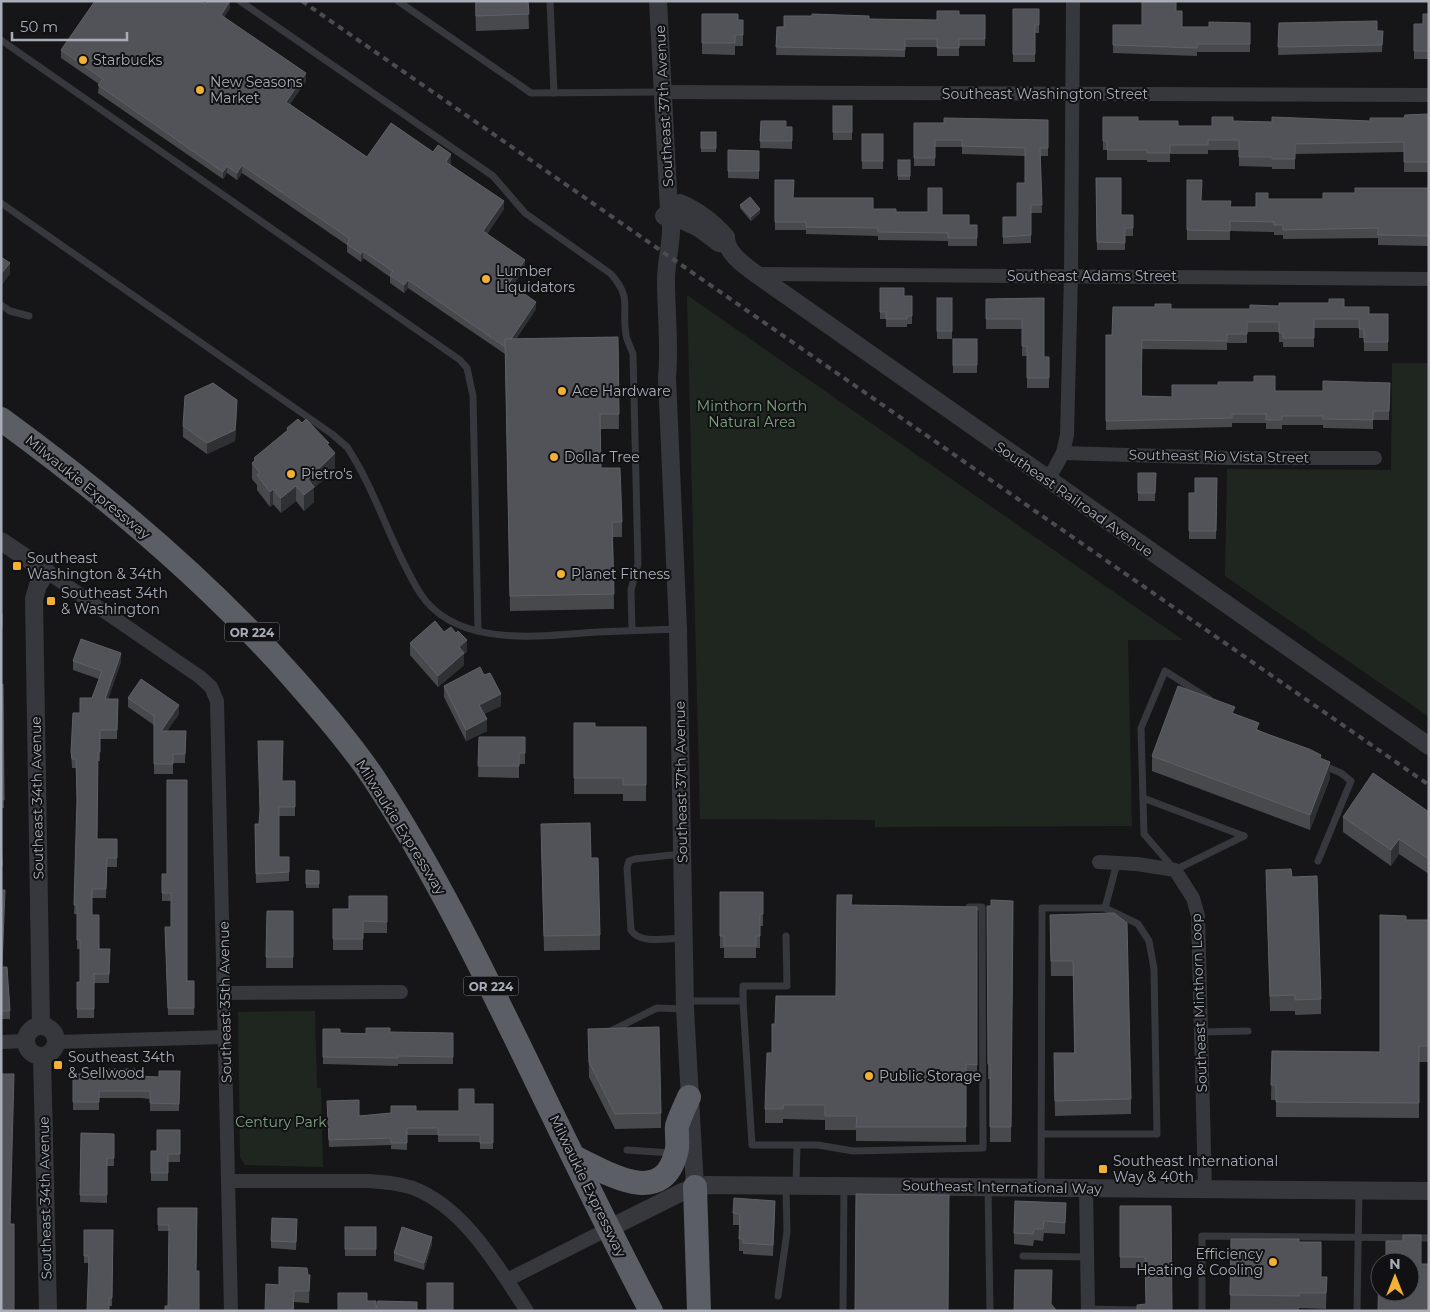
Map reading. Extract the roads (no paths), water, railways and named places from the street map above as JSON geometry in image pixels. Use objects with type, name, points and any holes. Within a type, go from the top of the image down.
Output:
[{"type":"highway","name":"Milwaukie Expressway","points":[[1,419],[111,504],[188,569],[257,636],[326,716],[372,776],[438,884],[499,1003],[608,1229],[651,1311]]},
{"type":"highway","points":[[574,1157],[622,1180],[643,1184],[663,1177],[674,1163],[677,1126],[689,1097]]},
{"type":"highway","points":[[695,1187],[696,1275],[699,1311]]},
{"type":"street","name":"Southeast 37th Avenue","points":[[658,1],[669,211],[663,218],[658,282],[660,349],[668,378],[678,629],[685,1005],[689,1097],[693,1121],[695,1187]]},
{"type":"street","points":[[1048,480],[1063,453],[1067,435],[1071,276],[1073,1]]},
{"type":"street","name":"Southeast Washington Street","points":[[662,92],[1429,95]]},
{"type":"street","name":"Southeast Railroad Avenue","points":[[669,211],[680,203],[699,212],[726,237],[726,244],[734,256],[756,274],[1429,746]]},
{"type":"street","name":"Southeast Adams Street","points":[[756,274],[1429,279]]},
{"type":"street","name":"Southeast Rio Vista Street","points":[[1063,453],[1229,458],[1375,458]]},
{"type":"street","points":[[1,541],[47,572]]},
{"type":"street","name":"Southeast 35th Avenue","points":[[47,572],[193,672],[215,694],[219,733],[231,1311]]},
{"type":"street","name":"Southeast 34th Avenue","points":[[41,1026],[34,599],[38,585],[47,572]]},
{"type":"street","points":[[1099,862],[1175,870]]},
{"type":"street","name":"Southeast Minthorn Loop","points":[[1175,870],[1193,898],[1198,916],[1206,1189]]},
{"type":"street","points":[[225,994],[401,992]]},
{"type":"street","points":[[41,1026],[51,1031],[56,1042],[52,1051],[42,1056],[31,1052],[26,1041],[32,1030],[41,1026]]},
{"type":"street","points":[[56,1042],[225,1037]]},
{"type":"street","points":[[1,1042],[26,1041]]},
{"type":"street","name":"Southeast 34th Avenue","points":[[42,1056],[48,1311]]},
{"type":"street","points":[[228,1181],[367,1181],[389,1182],[413,1188],[434,1199],[457,1218],[494,1262],[527,1311]]},
{"type":"street","name":"Southeast International Way","points":[[695,1187],[707,1185],[791,1185],[1429,1191]]},
{"type":"street","points":[[507,1280],[695,1187]]},
{"type":"street","points":[[1086,1188],[1088,1310]]},
{"type":"lane","points":[[240,1],[493,176],[525,213],[611,274],[622,287],[626,300],[626,335],[633,354],[638,564],[631,590],[632,630]]},
{"type":"lane","points":[[550,1],[554,93]]},
{"type":"lane","points":[[402,2],[531,93],[662,92]]},
{"type":"lane","points":[[1,40],[460,360],[467,368],[473,396],[478,631]]},
{"type":"lane","points":[[1,203],[332,434],[347,447],[421,594],[446,618],[478,631],[501,634],[547,635],[678,629]]},
{"type":"lane","points":[[1,305],[10,311],[28,316]]},
{"type":"lane","points":[[1143,798],[1244,836],[1175,870],[1144,834],[1141,728],[1165,671],[1212,701]]},
{"type":"lane","points":[[1316,762],[1341,773],[1351,781],[1318,861]]},
{"type":"lane","points":[[682,854],[635,859],[629,861],[628,868],[630,930],[634,935],[643,939],[684,938]]},
{"type":"lane","points":[[1105,908],[1117,863]]},
{"type":"lane","points":[[786,936],[787,986],[744,986],[743,1001],[752,1145],[818,1145],[853,1151],[983,1148],[982,907],[962,907]]},
{"type":"lane","points":[[1041,1134],[1157,1134],[1154,969],[1149,941],[1138,924],[1105,908],[1042,908],[1041,1134],[1041,1188]]},
{"type":"lane","points":[[609,1033],[657,1008],[743,1001]]},
{"type":"lane","points":[[1201,1032],[1248,1031]]},
{"type":"lane","points":[[778,1296],[797,1145]]},
{"type":"lane","points":[[628,1150],[676,1153]]},
{"type":"lane","points":[[843,1311],[844,1186]]},
{"type":"lane","points":[[988,1187],[990,1311]]},
{"type":"lane","points":[[1357,1311],[1359,1190]]},
{"type":"lane","points":[[1202,1311],[1202,1236],[1429,1238]]},
{"type":"lane","points":[[1023,1256],[1087,1257]]},
{"type":"lane","points":[[1088,1310],[1136,1310]]},
{"type":"railway","points":[[302,1],[1429,785]]},
{"type":"place","name":"Starbucks","points":[[83,60]]},
{"type":"place","name":"New Seasons Market","points":[[200,90]]},
{"type":"place","name":"Lumber Liquidators","points":[[486,279]]},
{"type":"place","name":"Ace Hardware","points":[[562,391]]},
{"type":"place","name":"Dollar Tree","points":[[554,457]]},
{"type":"place","name":"Pietro's","points":[[291,474]]},
{"type":"place","name":"Southeast Washington & 34th","points":[[17,566]]},
{"type":"place","name":"Planet Fitness","points":[[561,574]]},
{"type":"place","name":"Southeast 34th & Washington","points":[[51,601]]},
{"type":"place","name":"Southeast 34th & Sellwood","points":[[58,1065]]},
{"type":"place","name":"Public Storage","points":[[869,1076]]},
{"type":"place","name":"Southeast International Way & 40th","points":[[1103,1169]]},
{"type":"place","name":"Efficiency Heating & Cooling","points":[[1273,1262]]},
{"type":"park label","name":"Minthorn North Natural Area","points":[[752,414]]},
{"type":"park label","name":"Century Park","points":[[281,1122]]}]
